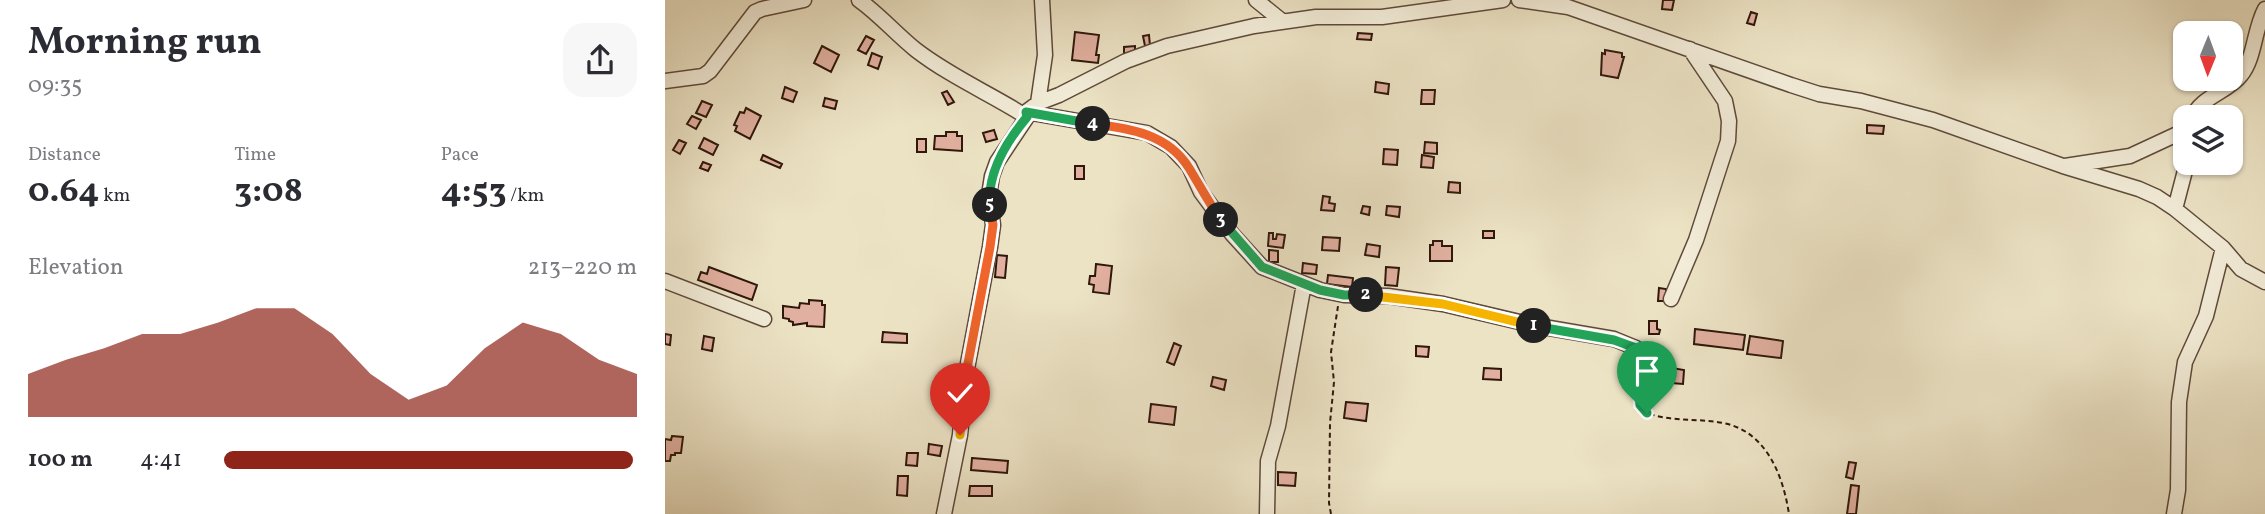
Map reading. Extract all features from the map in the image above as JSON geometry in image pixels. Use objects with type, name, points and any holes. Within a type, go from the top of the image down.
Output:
[{"type":"street","points":[[665,81],[703,76],[710,71],[754,12],[804,0]]},
{"type":"street","points":[[859,0],[876,11],[916,50],[957,79],[1031,111],[1147,133],[1171,148],[1189,166],[1214,211],[1262,267],[1304,284],[1339,294],[1388,296],[1443,304],[1532,325],[1614,340],[1636,348]]},
{"type":"street","points":[[944,514],[960,435],[966,374],[990,247],[993,225],[989,195],[992,176],[997,162],[1031,111],[1045,55],[1042,0]]},
{"type":"street","points":[[1256,0],[1282,20]]},
{"type":"street","points":[[1031,111],[1126,61],[1167,46],[1282,20],[1382,17],[1474,1],[1503,0]]},
{"type":"street","points":[[1519,0],[1568,8],[1810,91],[1933,120],[2063,166],[2139,189],[2175,209],[2223,248],[2241,269],[2265,282]]},
{"type":"street","points":[[2199,105],[2234,83],[2242,74],[2265,9]]},
{"type":"street","points":[[1671,299],[1696,240],[1728,141],[1730,121],[1725,101],[1690,49]]},
{"type":"street","points":[[2063,166],[2130,156],[2173,136]]},
{"type":"street","points":[[2175,209],[2184,175]]},
{"type":"street","points":[[2174,514],[2178,491],[2179,402],[2185,362],[2206,316],[2223,248]]},
{"type":"street","points":[[665,281],[764,318]]},
{"type":"street","points":[[1267,514],[1268,461],[1278,426],[1304,284]]},
{"type":"path","points":[[1332,514],[1329,503],[1330,424],[1334,382],[1331,352],[1339,294]]},
{"type":"path","points":[[1636,348],[1640,405],[1647,413],[1675,419],[1723,423],[1738,427],[1755,437],[1780,475],[1789,514]]},
{"type":"building","points":[[1663,0],[1674,0],[1672,10],[1662,9]]},
{"type":"building","points":[[1751,12],[1757,14],[1754,25],[1747,23]]},
{"type":"building","points":[[1075,32],[1099,35],[1096,55],[1099,55],[1098,63],[1072,60]]},
{"type":"building","points":[[1358,33],[1372,34],[1371,40],[1357,39]]},
{"type":"building","points":[[1149,35],[1150,46],[1145,46],[1143,36]]},
{"type":"building","points":[[866,36],[874,40],[866,54],[858,50]]},
{"type":"building","points":[[822,46],[839,55],[831,72],[814,63]]},
{"type":"building","points":[[1135,46],[1135,53],[1124,54],[1124,47]]},
{"type":"building","points":[[1605,50],[1622,53],[1624,57],[1618,78],[1601,75],[1602,53],[1605,54]]},
{"type":"building","points":[[872,53],[882,57],[878,69],[868,65]]},
{"type":"building","points":[[1376,82],[1389,84],[1388,94],[1375,92]]},
{"type":"building","points":[[785,87],[797,92],[793,102],[782,98]]},
{"type":"building","points":[[1422,90],[1435,90],[1434,104],[1421,104]]},
{"type":"building","points":[[947,91],[954,102],[948,105],[942,93]]},
{"type":"building","points":[[825,98],[837,101],[835,109],[823,106]]},
{"type":"building","points":[[702,101],[712,105],[706,117],[696,113]]},
{"type":"building","points":[[746,108],[761,116],[750,139],[735,131],[737,126],[734,125],[740,112],[744,113]]},
{"type":"building","points":[[692,116],[701,120],[696,129],[687,124]]},
{"type":"building","points":[[1867,125],[1884,126],[1883,134],[1867,133]]},
{"type":"building","points":[[994,130],[997,139],[986,142],[983,133]]},
{"type":"building","points":[[946,132],[957,132],[957,136],[962,136],[962,151],[934,149],[935,136],[946,136]]},
{"type":"building","points":[[704,138],[718,145],[713,155],[699,148]]},
{"type":"building","points":[[917,139],[926,139],[926,152],[917,152]]},
{"type":"building","points":[[679,140],[686,143],[680,154],[673,150]]},
{"type":"building","points":[[1425,142],[1437,143],[1437,154],[1424,153]]},
{"type":"building","points":[[1384,149],[1398,150],[1397,165],[1383,164]]},
{"type":"building","points":[[763,155],[782,164],[780,168],[761,160]]},
{"type":"building","points":[[1422,155],[1434,157],[1433,168],[1421,167]]},
{"type":"building","points":[[703,162],[711,165],[708,171],[700,168]]},
{"type":"building","points":[[1075,166],[1084,166],[1084,179],[1075,179]]},
{"type":"building","points":[[1449,182],[1460,183],[1460,193],[1448,192]]},
{"type":"building","points":[[1323,196],[1330,197],[1329,203],[1335,204],[1334,211],[1321,210]]},
{"type":"building","points":[[1363,206],[1370,207],[1369,215],[1361,213]]},
{"type":"building","points":[[1387,206],[1400,207],[1399,217],[1386,215]]},
{"type":"building","points":[[1483,231],[1494,231],[1494,238],[1483,238]]},
{"type":"building","points":[[1269,233],[1273,233],[1273,239],[1276,239],[1277,234],[1285,235],[1283,248],[1268,246]]},
{"type":"building","points":[[1323,237],[1340,238],[1339,251],[1322,250]]},
{"type":"building","points":[[1433,241],[1442,241],[1442,246],[1452,246],[1452,261],[1430,261],[1430,245],[1433,245]]},
{"type":"building","points":[[1367,244],[1380,246],[1379,257],[1365,255]]},
{"type":"building","points":[[1269,250],[1278,251],[1278,262],[1269,262]]},
{"type":"building","points":[[997,255],[1007,256],[1005,278],[995,277]]},
{"type":"building","points":[[1303,263],[1317,265],[1316,274],[1302,273]]},
{"type":"building","points":[[1096,264],[1112,266],[1109,294],[1093,292],[1094,285],[1089,284],[1090,276],[1095,276]]},
{"type":"building","points":[[709,267],[757,285],[752,300],[698,280],[701,272],[707,274]]},
{"type":"building","points":[[1386,267],[1399,268],[1397,286],[1385,285]]},
{"type":"building","points":[[1328,275],[1353,278],[1352,287],[1327,284]]},
{"type":"building","points":[[1659,288],[1666,289],[1666,301],[1658,301]]},
{"type":"building","points":[[809,300],[822,301],[822,305],[825,305],[824,327],[807,326],[807,323],[793,325],[789,319],[783,318],[783,306],[799,308],[800,303],[809,304]]},
{"type":"building","points":[[1649,321],[1657,321],[1659,334],[1649,334]]},
{"type":"building","points":[[1695,329],[1745,335],[1743,350],[1694,344]]},
{"type":"building","points":[[883,332],[907,334],[907,343],[882,342]]},
{"type":"building","points":[[665,334],[671,335],[670,345],[665,344]]},
{"type":"building","points":[[704,336],[714,338],[712,351],[702,349]]},
{"type":"building","points":[[1750,336],[1783,341],[1781,358],[1747,354]]},
{"type":"building","points":[[1174,343],[1181,346],[1174,365],[1167,362]]},
{"type":"building","points":[[1416,346],[1429,347],[1428,357],[1416,356]]},
{"type":"building","points":[[1660,366],[1684,370],[1683,384],[1659,382]]},
{"type":"building","points":[[1484,368],[1501,369],[1501,380],[1483,379]]},
{"type":"building","points":[[1213,377],[1226,380],[1224,390],[1211,386]]},
{"type":"building","points":[[1346,402],[1368,404],[1366,421],[1344,418]]},
{"type":"building","points":[[1151,404],[1176,407],[1174,425],[1149,422]]},
{"type":"building","points":[[672,436],[683,437],[681,453],[671,455],[670,461],[665,461],[665,439],[671,440]]},
{"type":"building","points":[[929,444],[942,446],[940,456],[928,454]]},
{"type":"building","points":[[907,453],[918,453],[917,466],[906,465]]},
{"type":"building","points":[[972,458],[1008,461],[1007,473],[971,470]]},
{"type":"building","points":[[1849,462],[1856,463],[1853,479],[1846,477]]},
{"type":"building","points":[[1278,472],[1296,473],[1295,486],[1278,485]]},
{"type":"building","points":[[898,476],[908,476],[907,496],[897,495]]},
{"type":"building","points":[[1851,485],[1859,486],[1856,514],[1847,514]]},
{"type":"building","points":[[970,486],[992,486],[992,496],[969,496]]},
{"type":"route","points":[[960,435],[966,374],[993,225],[989,195],[992,176],[997,162],[1027,117],[1026,112],[1147,133],[1171,148],[1189,166],[1201,192],[1214,211],[1262,267],[1320,290],[1344,295],[1388,296],[1443,304],[1532,325],[1614,340],[1636,348],[1640,405],[1647,413]]}]
